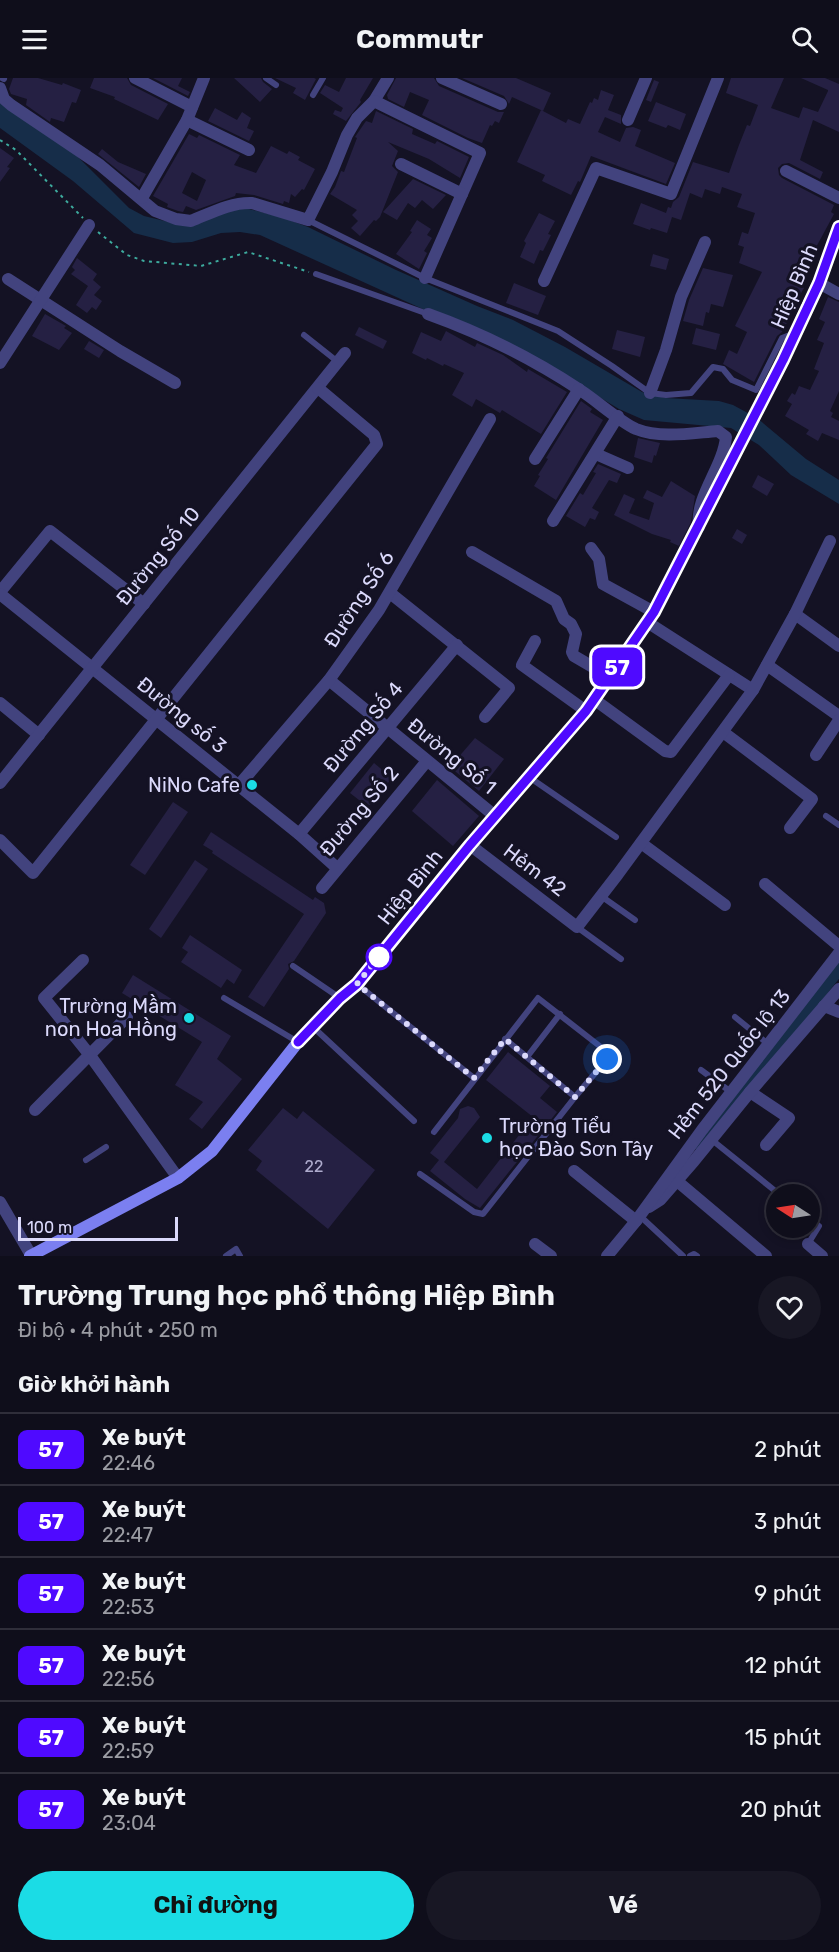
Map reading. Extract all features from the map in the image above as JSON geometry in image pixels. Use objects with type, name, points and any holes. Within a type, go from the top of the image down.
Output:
[{"type":"main road","name":"Hiệp Bình","points":[[30,1256],[178,1178],[212,1150],[298,1042],[340,998],[357,984],[470,845],[595,700],[651,617],[699,527],[819,283],[839,227]]},
{"type":"street","points":[[3,78],[0,86],[4,99],[11,105],[68,141],[142,198],[155,211],[185,221],[243,202],[308,220],[357,117],[374,101],[388,78]]},
{"type":"street","points":[[135,78],[192,107]]},
{"type":"street","points":[[142,198],[187,120],[204,78]]},
{"type":"street","points":[[442,78],[501,104]]},
{"type":"street","points":[[628,120],[646,78]]},
{"type":"street","points":[[544,281],[596,168],[671,194],[718,78]]},
{"type":"street","points":[[374,101],[480,153],[425,278]]},
{"type":"street","points":[[187,120],[249,150]]},
{"type":"street","points":[[401,164],[462,194]]},
{"type":"street","points":[[786,171],[839,198]]},
{"type":"street","points":[[0,363],[89,225]]},
{"type":"street","points":[[650,393],[666,350],[681,297],[705,242]]},
{"type":"street","points":[[8,279],[120,351],[175,382]]},
{"type":"street","points":[[819,283],[839,294]]},
{"type":"street","points":[[428,314],[531,361],[579,389],[636,429],[665,435],[718,431],[726,436],[725,449],[697,514],[699,527]]},
{"type":"street","name":"Đường Số 10","points":[[0,783],[341,358]]},
{"type":"street","points":[[0,840],[33,873],[155,718],[378,444],[374,435],[318,388]]},
{"type":"street","points":[[535,459],[579,389]]},
{"type":"street","points":[[553,521],[618,416]]},
{"type":"street","name":"Đường Số 6","points":[[239,786],[329,680],[390,593],[490,419]]},
{"type":"street","points":[[596,454],[628,468]]},
{"type":"street","points":[[0,593],[50,531],[144,604]]},
{"type":"street","points":[[577,927],[753,690],[795,614],[830,541]]},
{"type":"street","points":[[591,548],[599,560],[603,584],[753,690]]},
{"type":"street","points":[[472,552],[556,601],[564,619],[571,624],[576,634],[572,652],[574,656],[610,677]]},
{"type":"street","name":"Đường số 3","points":[[0,593],[299,834],[337,868]]},
{"type":"street","points":[[390,593],[508,688],[485,717]]},
{"type":"street","points":[[795,614],[839,646]]},
{"type":"street","points":[[535,641],[522,665],[586,711]]},
{"type":"street","name":"Đường Số 4","points":[[299,834],[457,645]]},
{"type":"street","points":[[767,665],[839,718],[816,755]]},
{"type":"street","points":[[595,700],[665,751],[670,752],[729,675]]},
{"type":"street","name":"Đường Số 1","points":[[329,680],[495,816]]},
{"type":"street","points":[[0,703],[39,735]]},
{"type":"street","points":[[723,732],[812,799],[790,828]]},
{"type":"street","name":"Đường Số 2","points":[[322,888],[427,760]]},
{"type":"street","points":[[641,843],[725,905]]},
{"type":"street","name":"Hẻm 42","points":[[470,845],[577,927]]},
{"type":"street","points":[[765,884],[839,946]]},
{"type":"street","name":"Hẻm 520 Quốc lộ 13","points":[[607,1256],[640,1216],[839,953]]},
{"type":"street","points":[[83,960],[44,998],[89,1054],[178,1178]]},
{"type":"street","points":[[574,1171],[640,1216],[660,1200],[677,1181],[839,989]]},
{"type":"street","points":[[824,1006],[839,1012]]},
{"type":"street","points":[[35,1110],[127,1017]]},
{"type":"street","points":[[750,1092],[789,1118],[766,1145]]},
{"type":"street","points":[[677,1181],[766,1256]]},
{"type":"street","points":[[0,1203],[30,1256]]},
{"type":"street","points":[[535,1244],[551,1256]]},
{"type":"street","points":[[808,1244],[822,1256]]},
{"type":"lane","points":[[266,78],[276,85]]},
{"type":"lane","points":[[313,95],[323,78]]},
{"type":"lane","points":[[308,220],[425,278],[558,331],[650,393],[666,395],[691,393],[713,367],[723,369],[732,380],[756,390],[782,338],[795,332]]},
{"type":"lane","points":[[316,274],[428,314]]},
{"type":"lane","points":[[304,335],[341,358]]},
{"type":"lane","points":[[529,777],[616,837]]},
{"type":"lane","points":[[826,816],[839,825]]},
{"type":"lane","points":[[601,896],[635,920]]},
{"type":"lane","points":[[577,927],[621,959]]},
{"type":"lane","points":[[293,966],[340,998]]},
{"type":"lane","points":[[357,984],[474,1078]]},
{"type":"lane","points":[[224,998],[298,1042]]},
{"type":"lane","points":[[420,1174],[474,1212],[483,1214],[607,1059],[608,1054],[538,998],[434,1132]]},
{"type":"lane","points":[[527,1057],[560,1014]]},
{"type":"lane","points":[[735,1017],[769,1044]]},
{"type":"lane","points":[[313,1027],[414,1121]]},
{"type":"lane","points":[[505,1039],[575,1097]]},
{"type":"lane","points":[[701,1070],[731,1093]]},
{"type":"lane","points":[[712,1140],[767,1184]]},
{"type":"lane","points":[[86,1160],[106,1147]]},
{"type":"lane","points":[[640,1216],[683,1256]]},
{"type":"lane","points":[[808,1244],[812,1238]]},
{"type":"lane","points":[[226,1256],[236,1249],[240,1256]]},
{"type":"lane","points":[[690,1256],[694,1254],[697,1256]]},
{"type":"path","points":[[0,140],[16,150],[89,225],[135,259],[201,266],[248,252],[316,274]]},
{"type":"water","points":[[0,103],[72,151],[129,208],[144,216],[173,223],[245,208],[281,217],[308,227],[396,270],[513,320],[642,392],[666,398],[719,401],[733,405],[757,418],[806,459],[839,480],[839,504],[791,475],[759,445],[731,428],[644,420],[619,409],[548,366],[260,235],[240,232],[221,233],[192,242],[173,243],[134,233],[73,181],[0,128]]},
{"type":"building","points":[[13,78],[38,78],[62,85],[63,83],[81,90],[76,103],[72,102],[64,122],[51,118],[50,122],[26,105],[27,99],[11,94],[9,89]]},
{"type":"building","points":[[94,78],[127,78],[131,85],[168,104],[158,120],[114,99],[115,97],[90,88]]},
{"type":"building","points":[[153,78],[182,78],[178,86],[190,92],[188,96]]},
{"type":"building","points":[[234,78],[261,78],[272,89],[260,102]]},
{"type":"building","points":[[275,78],[316,79],[305,100],[293,93],[296,88]]},
{"type":"building","points":[[346,78],[373,78],[361,102],[346,121],[333,114],[335,110],[341,112],[343,108],[320,93],[325,85],[339,92]]},
{"type":"building","points":[[396,78],[434,78],[439,86],[498,112],[504,112],[499,123],[495,121],[492,126],[490,125],[482,143],[422,115],[429,100],[410,92],[404,107],[388,99],[387,95]]},
{"type":"building","points":[[462,78],[516,78],[551,93],[543,111],[512,97],[509,104],[504,96]]},
{"type":"building","points":[[731,78],[784,78],[771,108],[799,118],[803,107],[818,112],[828,91],[801,78],[825,78],[839,84],[839,132],[813,120],[800,160],[823,172],[820,179],[789,163],[782,164],[778,168],[782,178],[834,205],[831,212],[834,214],[800,277],[805,280],[802,286],[804,288],[754,382],[723,364],[729,350],[737,354],[747,332],[735,326],[762,272],[739,263],[744,247],[738,245],[742,232],[748,234],[755,213],[737,207],[742,194],[722,187],[720,194],[705,189],[702,198],[690,193],[681,220],[672,217],[667,233],[633,224],[641,203],[666,213],[668,207],[671,208],[673,202],[679,197],[693,162],[729,173],[747,125],[750,126],[758,105],[726,93]]},
{"type":"building","points":[[654,80],[659,82],[651,102],[646,100]]},
{"type":"building","points":[[601,90],[614,95],[608,110],[621,115],[621,124],[605,117],[598,132],[620,142],[626,128],[633,127],[641,130],[635,146],[675,163],[666,184],[591,156],[580,182],[578,181],[571,195],[542,181],[545,175],[517,162],[541,110],[566,123],[568,119],[580,124],[590,102],[592,103],[594,98],[598,100]]},
{"type":"building","points":[[656,102],[686,114],[680,130],[668,125],[666,128],[648,121]]},
{"type":"building","points":[[215,108],[237,120],[242,112],[251,118],[247,128],[254,131],[249,141],[208,121]]},
{"type":"building","points":[[376,111],[413,129],[412,134],[435,144],[437,141],[469,157],[460,178],[429,159],[388,142],[398,151],[392,166],[398,172],[380,217],[374,220],[360,236],[351,228],[358,221],[352,215],[357,210],[330,194],[341,171],[344,172],[357,138],[355,137],[366,121],[372,123]]},
{"type":"building","points":[[189,134],[197,138],[199,135],[240,155],[234,165],[256,173],[271,146],[287,154],[289,151],[300,157],[298,160],[315,169],[304,190],[302,189],[295,197],[291,194],[289,203],[284,201],[283,204],[254,195],[236,193],[235,196],[196,210],[186,206],[183,212],[167,207],[168,204],[153,196]],"holes":[[[192,172],[206,180],[197,201],[182,193]]]},
{"type":"building","points":[[0,148],[14,158],[0,182]]},
{"type":"building","points":[[102,149],[118,162],[146,174],[139,187],[98,154]]},
{"type":"building","points":[[413,179],[446,195],[433,209],[422,200],[415,208],[408,203],[397,220],[383,212]]},
{"type":"building","points":[[539,213],[555,221],[548,234],[551,235],[543,251],[540,250],[534,264],[520,257],[526,243],[524,241]]},
{"type":"building","points":[[417,220],[431,229],[427,235],[432,238],[424,251],[427,253],[419,269],[396,254],[412,232],[410,231]]},
{"type":"building","points":[[653,254],[669,259],[666,270],[650,266]]},
{"type":"building","points":[[77,258],[97,274],[93,280],[101,287],[94,295],[102,301],[96,310],[92,307],[87,313],[76,305],[88,286],[71,274],[75,270],[72,267]]},
{"type":"building","points":[[703,268],[733,275],[723,307],[711,304],[709,313],[706,312],[703,326],[683,321],[689,300]]},
{"type":"building","points":[[514,283],[546,296],[538,315],[506,303]]},
{"type":"building","points":[[828,297],[839,302],[839,391],[830,411],[833,413],[831,417],[839,421],[839,440],[822,433],[818,441],[806,434],[809,430],[785,416],[792,404],[787,401],[792,393],[795,395],[799,386],[810,390],[819,371],[814,369],[824,343],[817,340],[825,322],[819,319]]},
{"type":"building","points":[[45,314],[66,326],[64,328],[72,333],[59,350],[32,336]]},
{"type":"building","points":[[359,327],[387,341],[383,349],[355,335]]},
{"type":"building","points":[[696,328],[720,334],[716,350],[692,344]]},
{"type":"building","points":[[617,330],[645,337],[640,357],[612,349]]},
{"type":"building","points":[[446,331],[475,347],[477,343],[503,355],[527,372],[528,369],[567,392],[541,434],[502,410],[500,413],[476,399],[472,407],[452,395],[464,373],[412,353],[421,332],[441,341]]},
{"type":"building","points":[[89,341],[104,350],[99,358],[84,349]]},
{"type":"building","points":[[581,401],[592,409],[590,412],[603,420],[556,500],[534,486],[548,459],[546,458]]},
{"type":"building","points":[[638,438],[660,443],[652,463],[634,457]]},
{"type":"building","points":[[598,464],[621,474],[617,483],[609,480],[592,508],[599,512],[595,520],[590,518],[585,527],[566,516],[580,493],[583,495],[596,473],[593,472]]},
{"type":"building","points":[[758,475],[774,484],[767,496],[752,487]]},
{"type":"building","points":[[671,481],[695,496],[691,522],[679,546],[670,542],[671,540],[652,534],[614,515],[624,494],[635,499],[629,513],[649,520],[654,503],[643,498],[647,490],[662,497]]},
{"type":"building","points":[[737,529],[747,535],[742,544],[732,538]]},
{"type":"building","points":[[475,738],[504,759],[479,791],[450,767]]},
{"type":"building","points":[[374,763],[392,778],[368,807],[350,793]]},
{"type":"building","points":[[437,780],[479,816],[453,846],[412,811]]},
{"type":"building","points":[[173,802],[188,812],[145,875],[130,865]]},
{"type":"building","points":[[211,832],[313,900],[315,897],[324,903],[326,913],[294,961],[288,964],[289,969],[264,1007],[248,997],[304,914],[212,853],[213,851],[203,845]]},
{"type":"building","points":[[195,860],[208,869],[161,938],[149,929]]},
{"type":"building","points":[[190,935],[242,970],[234,984],[227,979],[221,988],[181,962],[188,952],[182,948]]},
{"type":"building","points":[[133,975],[231,1036],[217,1059],[242,1079],[202,1129],[189,1119],[203,1102],[175,1085],[202,1042],[122,993]]},
{"type":"building","points":[[508,1052],[550,1086],[540,1098],[557,1112],[480,1208],[430,1171],[439,1160],[430,1153],[458,1118],[460,1109],[468,1106],[474,1108],[480,1117],[444,1162],[477,1189],[533,1117],[486,1080]]},
{"type":"building","points":[[283,1108],[297,1119],[303,1111],[375,1170],[328,1229],[256,1170],[262,1161],[248,1150]]},
{"type":"waterway","points":[[700,1145],[839,969]]},
{"type":"bus line","name":"57","points":[[298,1042],[340,998],[357,984],[470,845],[586,711],[654,612],[783,360],[819,283],[839,227]]},
{"type":"place","name":"NiNo Cafe","points":[[252,785]]},
{"type":"place","name":"Trường Mầm non Hoa Hồng","points":[[189,1018]]},
{"type":"place","name":"Trường Tiểu học Đào Sơn Tây","points":[[487,1138]]},
{"type":"route","points":[[379,957],[385,949],[357,984],[474,1078],[505,1039],[575,1097],[607,1059]]}]
